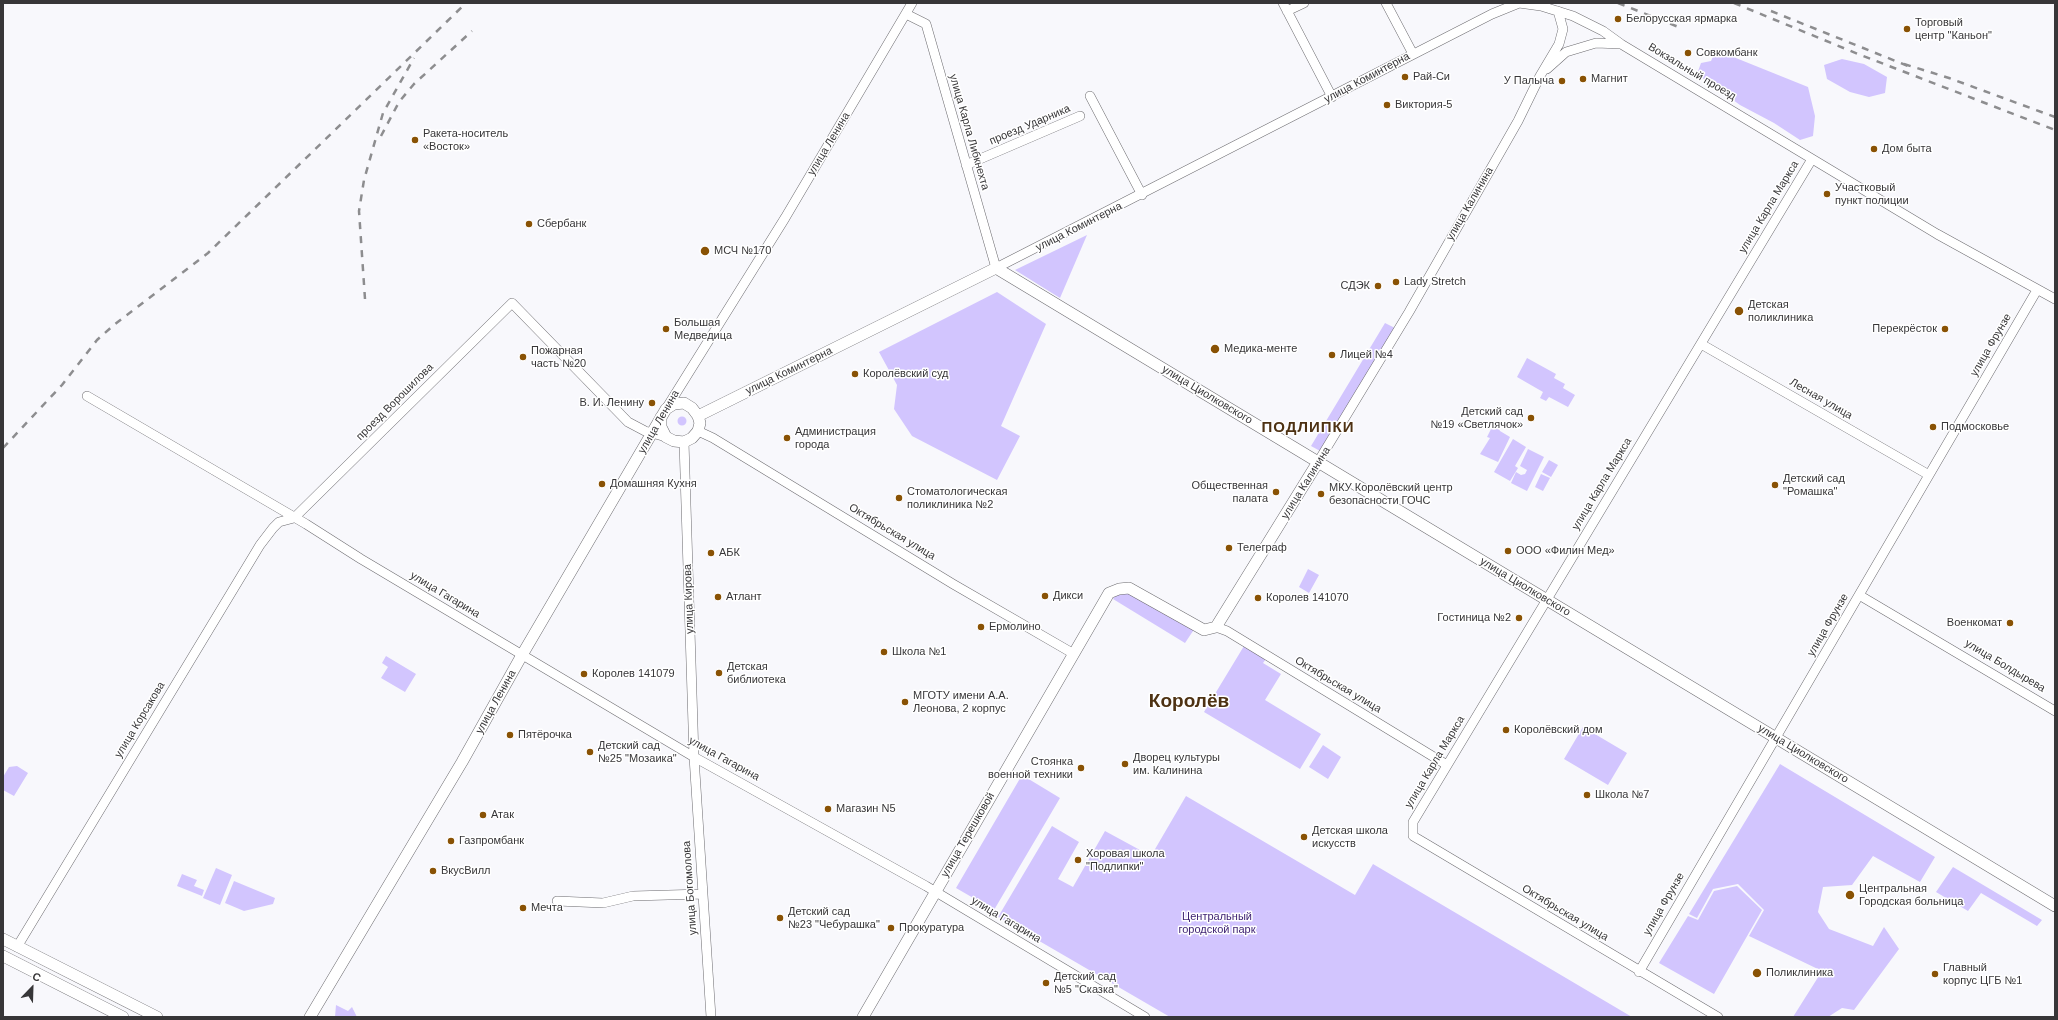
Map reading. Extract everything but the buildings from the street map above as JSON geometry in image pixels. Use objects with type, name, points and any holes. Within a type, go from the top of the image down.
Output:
[{"type":"main road","name":"улица Циолковского","points":[[996,268],[2055,906]]},
{"type":"main road","name":"улица Коминтерна","points":[[698,416],[996,268]]},
{"type":"main road","points":[[684,403],[692,408],[698,416],[700,424],[698,431],[692,438],[684,442],[674,441],[666,437],[661,427],[664,413],[674,404],[684,403]]},
{"type":"main road","name":"улица Ленина","points":[[310,1017],[462,762],[522,655],[664,413]]},
{"type":"main road","name":"улица Калинина","points":[[1216,627],[1318,462]]},
{"type":"main road","name":"улица Терешковой","points":[[863,1017],[1109,593],[1119,589],[1129,588],[1204,630],[1216,627]]},
{"type":"main road","points":[[3,940],[157,1017]]},
{"type":"main road","points":[[3,956],[123,1017]]},
{"type":"street","name":"улица Ленина","points":[[664,413],[789,211],[912,3]]},
{"type":"street","points":[[1304,3],[1285,7],[1332,97]]},
{"type":"street","points":[[1386,3],[1413,54]]},
{"type":"street","name":"улица Коминтерна","points":[[996,268],[1142,195],[1492,14],[1519,3],[1558,11]]},
{"type":"street","name":"Вокзальный проезд","points":[[1558,11],[1574,16],[1603,30],[1621,44],[1812,159],[1968,252],[2055,300]]},
{"type":"street","name":"улица Калинина","points":[[1318,462],[1409,312],[1518,121],[1540,76],[1559,44],[1563,29],[1558,11]]},
{"type":"street","name":"улица Карла Либкнехта","points":[[906,14],[926,24],[996,268]]},
{"type":"street","points":[[1596,43],[1603,30]]},
{"type":"street","points":[[1540,76],[1566,52],[1596,43],[1621,44]]},
{"type":"street","points":[[1090,96],[1142,195]]},
{"type":"street","name":"проезд Ударника","points":[[966,165],[1080,116]]},
{"type":"street","name":"улица Карла Маркса","points":[[1413,822],[1812,159]]},
{"type":"street","name":"улица Фрунзе","points":[[1639,972],[2037,290]]},
{"type":"street","name":"проезд Ворошилова","points":[[294,518],[512,303],[628,422],[653,434]]},
{"type":"street","name":"Лесная улица","points":[[1701,344],[1929,475]]},
{"type":"street","name":"улица Ленина","points":[[681,386],[684,403]]},
{"type":"street","name":"улица Гагарина","points":[[87,396],[694,756],[936,892],[1145,1017]]},
{"type":"street","name":"Октябрьская улица","points":[[698,431],[713,438],[1074,654]]},
{"type":"street","points":[[653,434],[666,437]]},
{"type":"street","name":"улица Кирова","points":[[684,442],[694,756]]},
{"type":"street","name":"улица Корсакова","points":[[17,947],[260,545],[279,522],[294,518]]},
{"type":"street","name":"улица Болдырева","points":[[1859,594],[2055,711]]},
{"type":"street","name":"Октябрьская улица","points":[[1216,627],[1227,631],[1447,765]]},
{"type":"street","name":"улица Богомолова","points":[[694,756],[710,1017]]},
{"type":"street","name":"Октябрьская улица","points":[[1413,822],[1412,836],[1639,972],[1718,1017]]},
{"type":"street","points":[[557,901],[603,903],[633,896],[703,894]]},
{"type":"green space","points":[[1716,50],[1808,87],[1815,116],[1813,136],[1800,140],[1774,123],[1740,105],[1697,74],[1701,63],[1711,61]]},
{"type":"green space","points":[[1842,59],[1864,64],[1887,77],[1885,93],[1869,97],[1850,92],[1827,79],[1824,65]]},
{"type":"green space","points":[[1087,235],[1060,298],[1015,270]]},
{"type":"green space","points":[[997,292],[1046,324],[1001,426],[1020,436],[997,480],[912,436],[894,409],[897,385],[879,352]]},
{"type":"green space","points":[[1385,323],[1395,328],[1322,452],[1311,446]]},
{"type":"green space","points":[[1527,358],[1556,374],[1554,378],[1565,384],[1563,388],[1575,395],[1568,407],[1549,397],[1546,401],[1540,398],[1543,392],[1517,377]]},
{"type":"green space","points":[[682,416],[687,421],[682,426],[677,421]]},
{"type":"green space","points":[[1495,421],[1500,431],[1510,437],[1498,462],[1480,454],[1490,438],[1487,437]]},
{"type":"green space","points":[[1513,439],[1526,447],[1515,466],[1518,468],[1510,481],[1494,472]]},
{"type":"green space","points":[[1528,449],[1544,457],[1527,491],[1511,483],[1516,472],[1521,475],[1525,474],[1527,470],[1520,466]]},
{"type":"green space","points":[[1549,460],[1558,465],[1551,477],[1542,472]]},
{"type":"green space","points":[[1541,474],[1550,478],[1543,491],[1535,487]]},
{"type":"green space","points":[[1308,569],[1319,575],[1309,593],[1299,587]]},
{"type":"green space","points":[[1123,591],[1195,628],[1185,643],[1113,599],[1117,593]]},
{"type":"green space","points":[[1244,646],[1266,659],[1263,663],[1281,674],[1265,700],[1321,734],[1300,769],[1204,712]]},
{"type":"green space","points":[[386,656],[416,674],[405,692],[381,678],[388,667],[382,663]]},
{"type":"green space","points":[[1583,727],[1627,753],[1608,785],[1564,759]]},
{"type":"green space","points":[[1323,745],[1341,757],[1328,779],[1309,767]]},
{"type":"green space","points":[[1780,764],[1935,857],[1920,882],[1873,856],[1852,885],[1823,887],[1818,912],[1829,929],[1873,946],[1884,927],[1899,949],[1854,1010],[1842,1008],[1828,1017],[1793,1017],[1822,971],[1749,936],[1764,910],[1738,884],[1713,889],[1697,918],[1689,914]]},
{"type":"green space","points":[[17,766],[28,773],[14,796],[3,790],[3,777],[9,767]]},
{"type":"green space","points":[[1022,775],[1060,798],[994,910],[956,888]]},
{"type":"green space","name":"Центральный городской парк","points":[[1186,796],[1355,895],[1373,864],[1632,1017],[1170,1017],[998,917],[1052,826],[1079,842],[1058,879],[1073,887],[1105,831],[1151,856]]},
{"type":"green space","points":[[1953,867],[2042,920],[2037,926],[1981,893],[1968,911],[1936,892]]},
{"type":"green space","points":[[216,868],[232,875],[220,905],[203,898]]},
{"type":"green space","points":[[182,874],[197,880],[194,886],[204,890],[202,896],[177,886]]},
{"type":"green space","points":[[234,881],[275,898],[273,904],[244,911],[225,903]]},
{"type":"green space","points":[[1737,886],[1762,910],[1714,994],[1659,963],[1688,916],[1698,920],[1714,891]]},
{"type":"green space","points":[[336,1005],[348,1011],[352,1007],[357,1017],[335,1017]]},
{"type":"railway","points":[[3,448],[62,385],[97,340],[115,324],[208,253],[466,3]]},
{"type":"railway","points":[[1618,3],[1681,28]]},
{"type":"railway","points":[[1734,3],[1858,54],[2055,130]]},
{"type":"railway","points":[[1771,11],[1908,66]]},
{"type":"railway","points":[[381,136],[399,102],[414,84],[472,31]]},
{"type":"railway","points":[[365,299],[359,211],[364,180],[383,113],[414,58]]},
{"type":"railway","points":[[1904,64],[1949,78],[2055,117]]},
{"type":"place","name":"Белорусская ярмарка","points":[[1618,19]]},
{"type":"place","name":"Торговый центр \"Каньон\"","points":[[1907,29]]},
{"type":"place","name":"Совкомбанк","points":[[1688,53]]},
{"type":"place","name":"Рай-Си","points":[[1405,77]]},
{"type":"place","name":"Магнит","points":[[1583,79]]},
{"type":"place","name":"У Палыча","points":[[1562,81]]},
{"type":"place","name":"Виктория-5","points":[[1387,105]]},
{"type":"place","name":"Ракета-носитель «Восток»","points":[[415,140]]},
{"type":"place","name":"Дом быта","points":[[1874,149]]},
{"type":"place","name":"Участковый пункт полиции","points":[[1827,194]]},
{"type":"place","name":"Сбербанк","points":[[529,224]]},
{"type":"place","name":"МСЧ №170","points":[[705,251]]},
{"type":"place","name":"Lady Stretch","points":[[1396,282]]},
{"type":"place","name":"СДЭК","points":[[1378,286]]},
{"type":"place","name":"Детская поликлиника","points":[[1739,311]]},
{"type":"place","name":"Большая Медведица","points":[[666,329]]},
{"type":"place","name":"Перекрёсток","points":[[1945,329]]},
{"type":"place","name":"Медика-менте","points":[[1215,349]]},
{"type":"place","name":"Лицей №4","points":[[1332,355]]},
{"type":"place","name":"Пожарная часть №20","points":[[523,357]]},
{"type":"place","name":"Королёвский суд","points":[[855,374]]},
{"type":"place","name":"В. И. Ленину","points":[[652,403]]},
{"type":"place","name":"Детский сад №19 «Светлячок»","points":[[1531,418]]},
{"type":"place","name":"Подмосковье","points":[[1933,427]]},
{"type":"place","name":"Администрация города","points":[[787,438]]},
{"type":"place","name":"Домашняя Кухня","points":[[602,484]]},
{"type":"place","name":"Детский сад \"Ромашка\"","points":[[1775,485]]},
{"type":"place","name":"Общественная палата","points":[[1276,492]]},
{"type":"place","name":"МКУ Королёвский центр безопасности ГОЧС","points":[[1321,494]]},
{"type":"place","name":"Стоматологическая поликлиника №2","points":[[899,498]]},
{"type":"place","name":"Телеграф","points":[[1229,548]]},
{"type":"place","name":"ООО «Филин Мед»","points":[[1508,551]]},
{"type":"place","name":"АБК","points":[[711,553]]},
{"type":"place","name":"Дикси","points":[[1045,596]]},
{"type":"place","name":"Атлант","points":[[718,597]]},
{"type":"place","name":"Королев 141070","points":[[1258,598]]},
{"type":"place","name":"Гостиница №2","points":[[1519,618]]},
{"type":"place","name":"Военкомат","points":[[2010,623]]},
{"type":"place","name":"Ермолино","points":[[981,627]]},
{"type":"place","name":"Школа №1","points":[[884,652]]},
{"type":"place","name":"Детская библиотека","points":[[719,673]]},
{"type":"place","name":"Королев 141079","points":[[584,674]]},
{"type":"place","name":"МГОТУ имени А.А. Леонова, 2 корпус","points":[[905,702]]},
{"type":"place","name":"Королёвский дом","points":[[1506,730]]},
{"type":"place","name":"Пятёрочка","points":[[510,735]]},
{"type":"place","name":"Детский сад №25 \"Мозаика\"","points":[[590,752]]},
{"type":"place","name":"Дворец культуры им. Калинина","points":[[1125,764]]},
{"type":"place","name":"Стоянка военной техники","points":[[1081,768]]},
{"type":"place","name":"Школа №7","points":[[1587,795]]},
{"type":"place","name":"Магазин N5","points":[[828,809]]},
{"type":"place","name":"Атак","points":[[483,815]]},
{"type":"place","name":"Детская школа искусств","points":[[1304,837]]},
{"type":"place","name":"Газпромбанк","points":[[451,841]]},
{"type":"place","name":"Хоровая школа \"Подлипки\"","points":[[1078,860]]},
{"type":"place","name":"ВкусВилл","points":[[433,871]]},
{"type":"place","name":"Центральная Городская больница","points":[[1850,895]]},
{"type":"place","name":"Мечта","points":[[523,908]]},
{"type":"place","name":"Детский сад №23 \"Чебурашка\"","points":[[780,918]]},
{"type":"place","name":"Прокуратура","points":[[891,928]]},
{"type":"place","name":"Поликлиника","points":[[1757,973]]},
{"type":"place","name":"Главный корпус ЦГБ №1","points":[[1935,974]]},
{"type":"place","name":"Детский сад №5 \"Сказка\"","points":[[1046,983]]},
{"type":"district","name":"ПОДЛИПКИ","points":[[1308,428]]},
{"type":"district","name":"Королёв","points":[[1189,702]]}]
